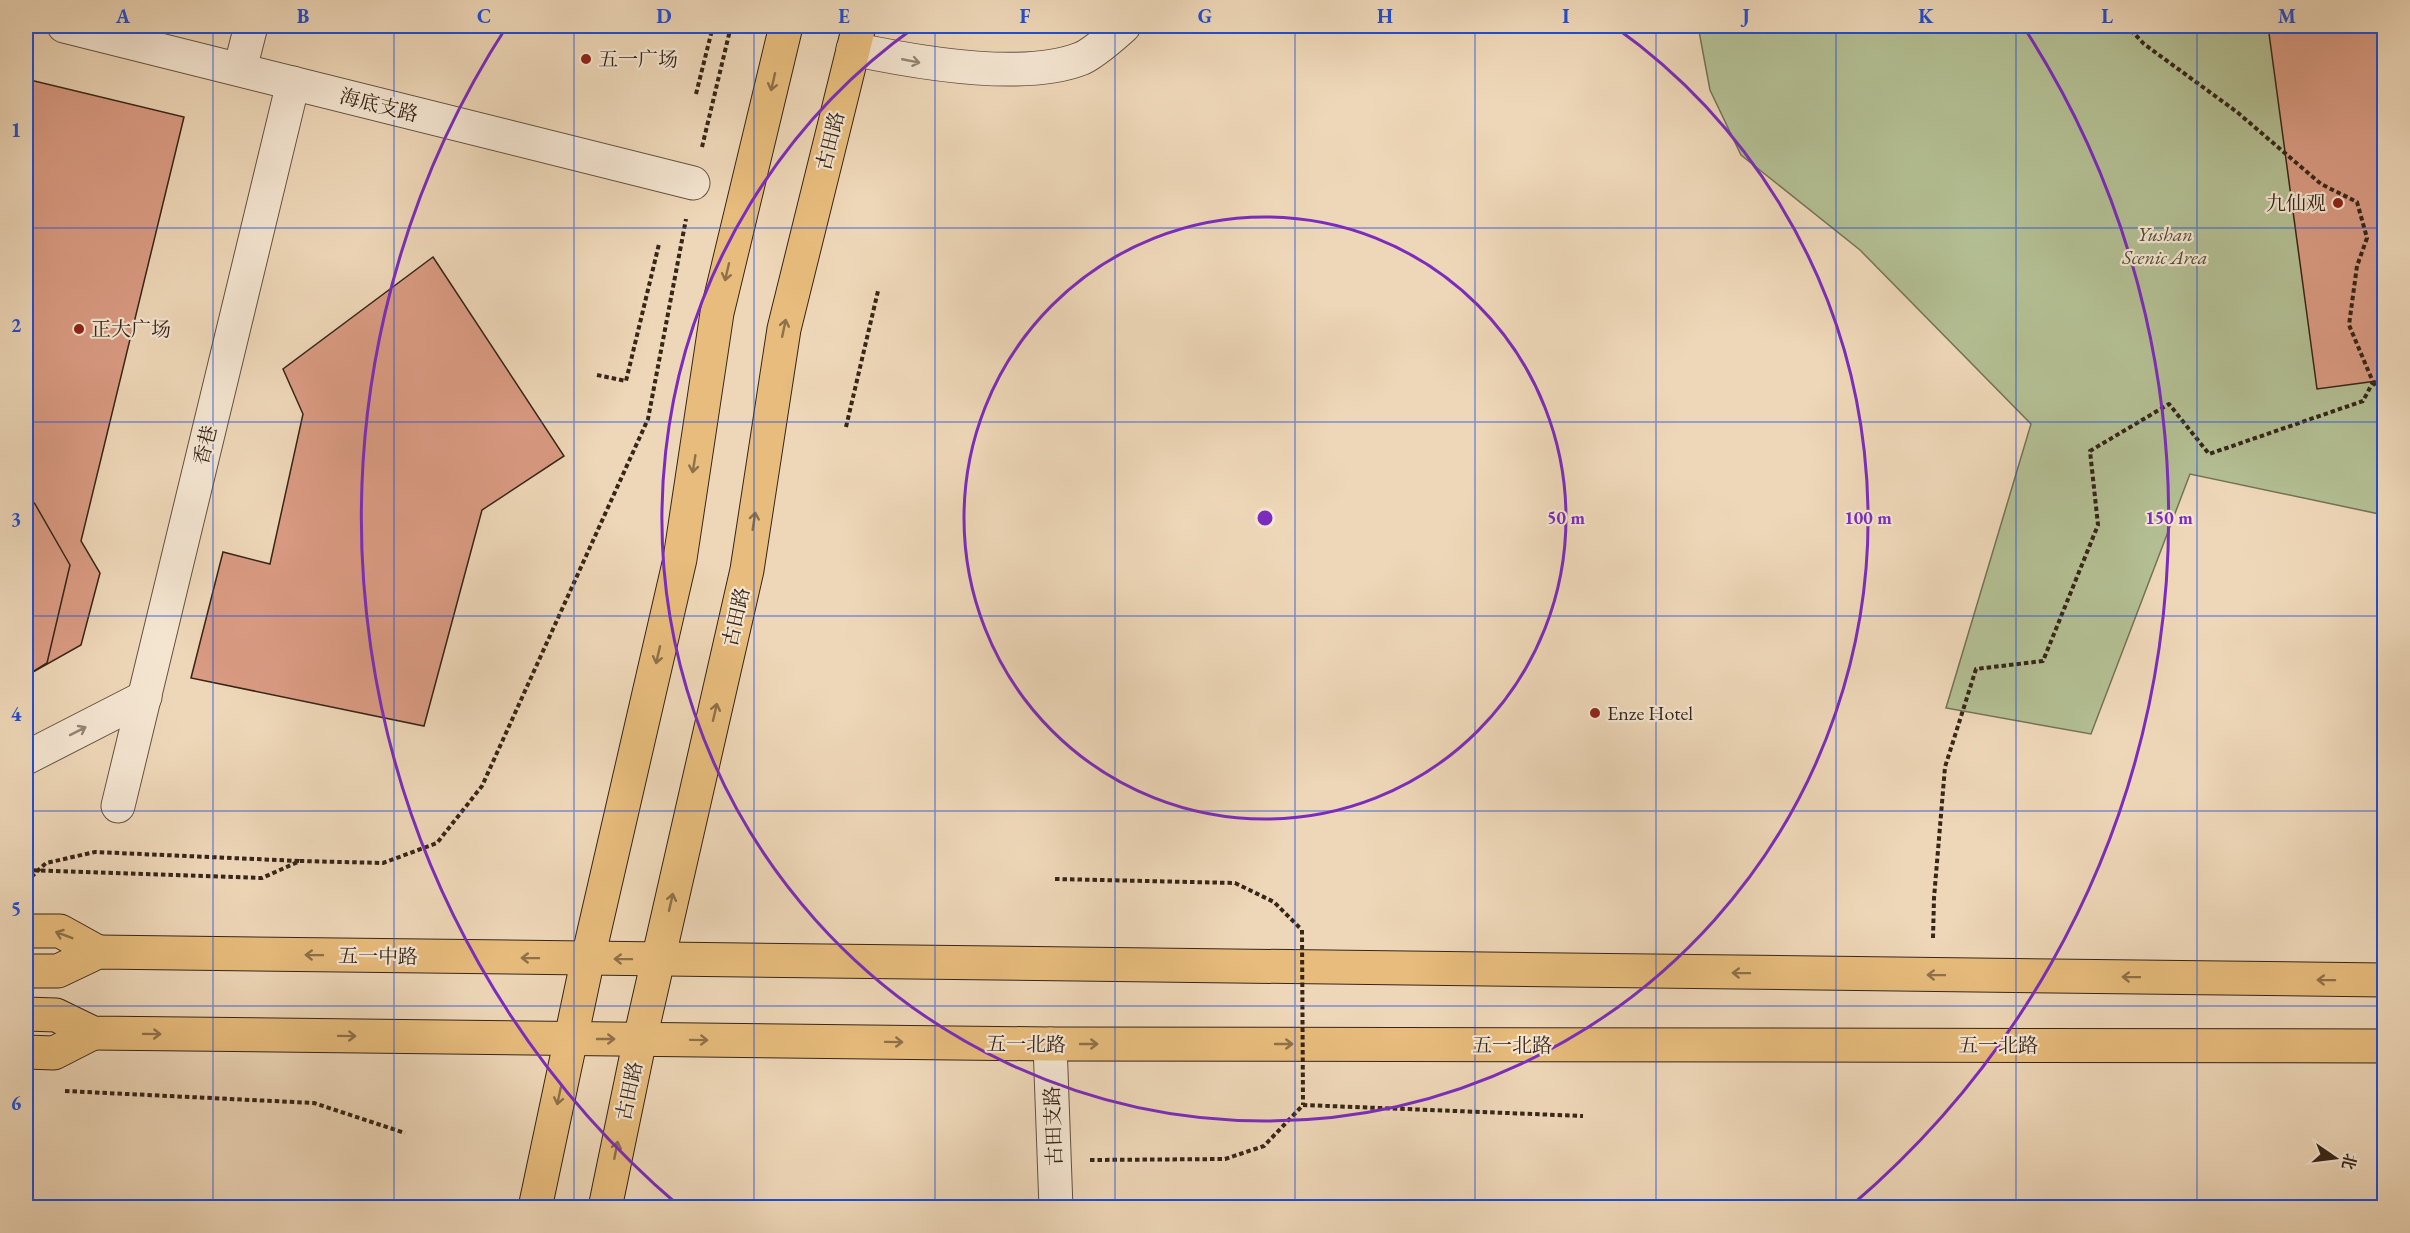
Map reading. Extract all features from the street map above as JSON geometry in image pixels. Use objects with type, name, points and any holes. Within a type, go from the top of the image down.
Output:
[{"type":"main road","points":[[535,1208],[588,958],[680,559],[717,313],[786,26]]},
{"type":"main road","name":"古田路","points":[[605,1208],[640,1039],[747,570],[783,329],[856,38]]},
{"type":"main road","name":"五一中路","points":[[26,931],[60,931],[98,952]]},
{"type":"main road","name":"五一中路","points":[[26,971],[58,971],[98,952],[658,959]]},
{"type":"main road","points":[[658,959],[2385,980]]},
{"type":"main road","points":[[26,1014],[56,1014],[93,1033],[640,1039]]},
{"type":"main road","points":[[26,1052],[54,1053],[93,1033]]},
{"type":"main road","name":"五一北路","points":[[640,1039],[1050,1044],[2385,1046]]},
{"type":"street","name":"海底支路","points":[[64,26],[693,183]]},
{"type":"street","points":[[240,69],[251,26]]},
{"type":"street","points":[[856,38],[919,63],[1035,68],[1082,58],[1124,26]]},
{"type":"street","name":"香巷","points":[[118,806],[293,83]]},
{"type":"street","points":[[26,758],[145,697]]},
{"type":"street","name":"古田支路","points":[[1050,1044],[1056,1208]]},
{"type":"path","points":[[696,94],[712,26]]},
{"type":"path","points":[[26,882],[46,863],[95,852],[383,863],[436,843],[482,786],[648,419],[693,183],[731,26]]},
{"type":"path","points":[[2127,26],[2144,44],[2238,112],[2321,184],[2357,202],[2367,238],[2357,266],[2349,325],[2373,382],[2385,398]]},
{"type":"path","points":[[597,375],[626,381],[659,244]]},
{"type":"path","points":[[846,428],[879,291]]},
{"type":"path","points":[[1933,975],[1934,898],[1945,767],[1976,669],[2043,661],[2098,525],[2090,451],[2169,404],[2209,454],[2363,401],[2373,382]]},
{"type":"path","points":[[26,870],[262,878],[300,861]]},
{"type":"path","points":[[1055,879],[1235,883],[1274,902],[1302,930],[1303,1106],[1264,1146],[1225,1159],[1055,1160]]},
{"type":"path","points":[[1302,930],[1313,930]]},
{"type":"path","points":[[60,1090],[314,1103],[405,1133]]},
{"type":"path","points":[[1303,1106],[1583,1116]]},
{"type":"green space","name":"Yushan Scenic Area","points":[[1698,26],[2384,26],[2384,515],[2190,474],[2091,734],[1946,708],[2031,424],[1860,250],[1741,155],[1710,90]]},
{"type":"building","name":"九仙观","points":[[2268,26],[2384,26],[2384,380],[2317,389]]},
{"type":"building","name":"正大广场","points":[[26,79],[184,117],[81,541],[100,573],[81,645],[26,676]]},
{"type":"building","points":[[433,257],[564,456],[482,510],[424,726],[191,678],[223,552],[270,564],[303,414],[283,369]]},
{"type":"building","points":[[26,494],[35,504],[70,565],[47,663],[26,676]]},
{"type":"place","name":"五一广场","points":[[586,59]]},
{"type":"place","name":"九仙观","points":[[2338,203]]},
{"type":"place","name":"正大广场","points":[[79,329]]},
{"type":"place","name":"Enze Hotel","points":[[1595,713]]}]
